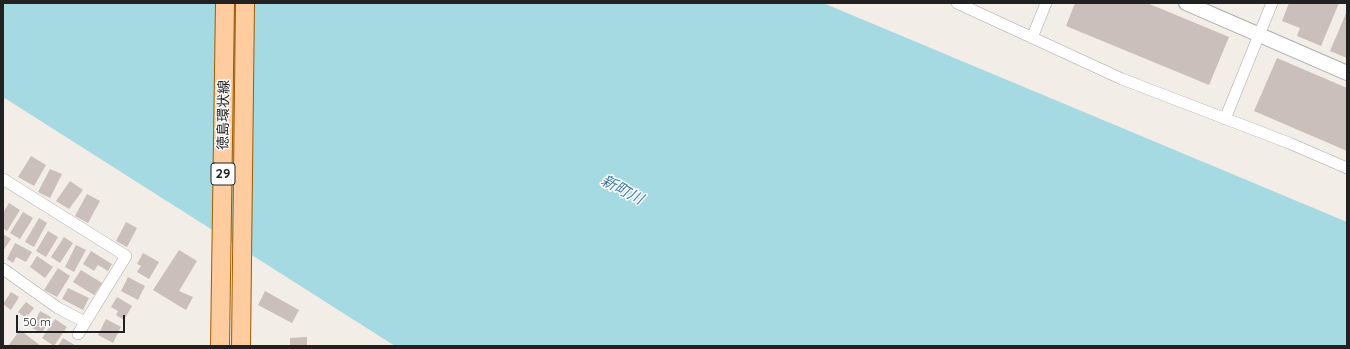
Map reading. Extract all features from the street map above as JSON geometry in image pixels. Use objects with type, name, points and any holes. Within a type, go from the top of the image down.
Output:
[{"type":"main road","name":"徳島環状線","points":[[220,346],[225,3]]},
{"type":"main road","name":"徳島環状線","points":[[241,346],[246,3]]},
{"type":"street","points":[[957,3],[1122,79],[1288,143],[1347,168]]},
{"type":"street","points":[[1032,38],[1046,3]]},
{"type":"street","points":[[1186,3],[1347,73]]},
{"type":"street","points":[[1225,119],[1272,3]]},
{"type":"street","points":[[3,179],[126,256],[78,334]]},
{"type":"street","points":[[3,269],[58,308],[85,322]]},
{"type":"water","name":"新町川","points":[[3,3],[823,3],[1347,222],[1347,346],[395,346],[3,97]]},
{"type":"building","points":[[1075,3],[1147,3],[1229,37],[1209,85],[1066,26]]},
{"type":"building","points":[[1289,3],[1339,3],[1321,46],[1297,36],[1300,28],[1282,21]]},
{"type":"building","points":[[1347,11],[1347,58],[1330,51]]},
{"type":"building","points":[[1277,58],[1347,88],[1347,151],[1254,111]]},
{"type":"building","points":[[31,156],[46,165],[34,186],[18,177]]},
{"type":"building","points":[[50,169],[62,174],[50,198],[38,192]]},
{"type":"building","points":[[70,181],[83,190],[69,209],[56,201]]},
{"type":"building","points":[[87,194],[100,201],[88,223],[75,216]]},
{"type":"building","points":[[9,203],[20,210],[7,231],[3,228],[3,213]]},
{"type":"building","points":[[23,212],[33,218],[20,239],[10,233]]},
{"type":"building","points":[[39,218],[47,223],[34,247],[25,242]]},
{"type":"building","points":[[126,222],[137,228],[127,247],[116,241]]},
{"type":"building","points":[[48,231],[58,237],[46,257],[36,251]]},
{"type":"building","points":[[3,234],[11,239],[3,251]]},
{"type":"building","points":[[64,237],[73,243],[60,263],[51,257]]},
{"type":"building","points":[[15,243],[32,252],[26,262],[16,257],[13,263],[7,259]]},
{"type":"building","points":[[76,245],[86,250],[74,272],[65,267]]},
{"type":"building","points":[[179,250],[197,261],[179,291],[193,297],[186,310],[153,290]]},
{"type":"building","points":[[91,251],[112,264],[108,271],[98,265],[94,271],[83,264]]},
{"type":"building","points":[[143,253],[159,262],[149,279],[137,272],[141,266],[137,264]]},
{"type":"building","points":[[37,256],[53,267],[45,278],[30,267]]},
{"type":"building","points":[[58,268],[70,276],[57,297],[44,290]]},
{"type":"building","points":[[81,270],[102,283],[94,295],[73,282]]},
{"type":"building","points":[[128,277],[145,286],[138,300],[121,291]]},
{"type":"building","points":[[68,288],[89,298],[83,310],[62,299]]},
{"type":"building","points":[[265,291],[299,310],[292,323],[258,305]]},
{"type":"building","points":[[11,292],[19,297],[11,310],[3,304]]},
{"type":"building","points":[[117,297],[132,306],[124,320],[116,315],[118,311],[111,307]]},
{"type":"building","points":[[26,302],[34,308],[26,318],[18,312]]},
{"type":"building","points":[[40,311],[51,317],[42,333],[32,328]]},
{"type":"building","points":[[55,319],[67,327],[54,346],[42,338]]},
{"type":"building","points":[[106,319],[121,327],[113,343],[98,335]]},
{"type":"building","points":[[20,330],[41,346],[8,346]]},
{"type":"building","points":[[307,337],[307,346],[290,346],[290,338]]},
{"type":"building","points":[[63,338],[76,346],[58,346]]}]
